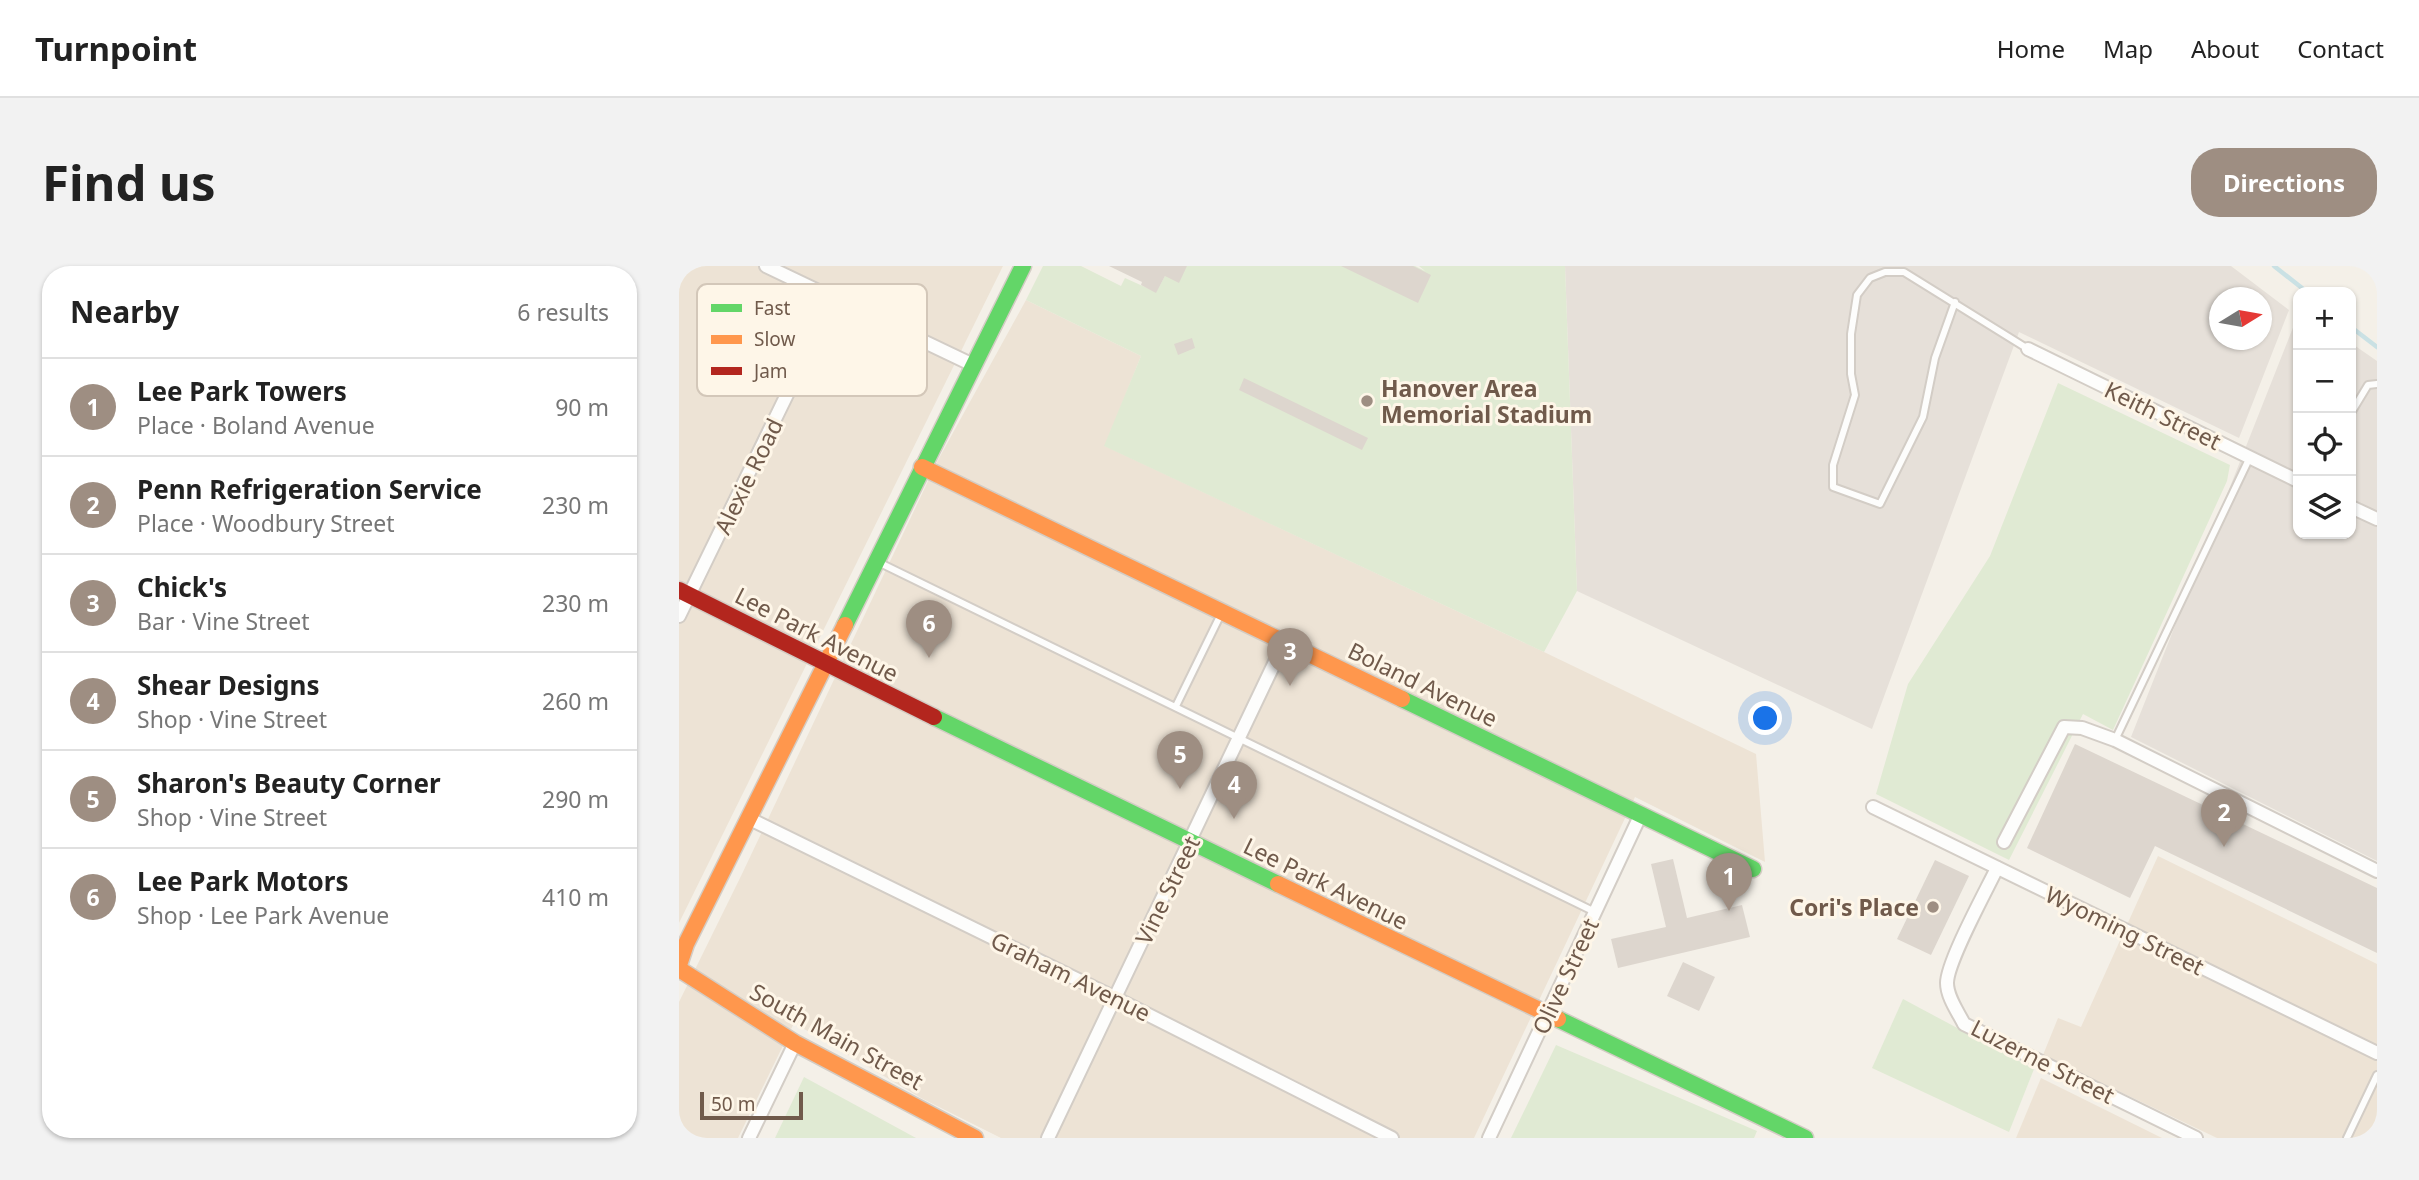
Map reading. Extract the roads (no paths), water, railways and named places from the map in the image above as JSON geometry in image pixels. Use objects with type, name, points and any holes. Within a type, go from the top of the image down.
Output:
[{"type":"street","points":[[766,266],[804,284]]},
{"type":"street","points":[[679,967],[686,944],[1023,266]]},
{"type":"street","points":[[927,343],[973,365]]},
{"type":"street","name":"Keith Street","points":[[2028,349],[2293,478]]},
{"type":"street","name":"Alexie Road","points":[[679,617],[684,593],[784,396]]},
{"type":"street","name":"Boland Avenue","points":[[922,467],[1753,869]]},
{"type":"street","points":[[2356,509],[2377,519]]},
{"type":"street","name":"Lee Park Avenue","points":[[684,593],[1190,842],[1805,1138]]},
{"type":"street","name":"Vine Street","points":[[1048,1138],[1284,643]]},
{"type":"street","points":[[2004,842],[2064,727],[2083,727],[2115,740],[2377,872]]},
{"type":"street","name":"Wyoming Street","points":[[1873,807],[2377,1053]]},
{"type":"street","name":"Olive Street","points":[[1489,1138],[1641,814]]},
{"type":"street","name":"Graham Avenue","points":[[748,818],[1115,998],[1392,1138]]},
{"type":"street","name":"Luzerne Street","points":[[1997,868],[1966,934],[1947,983],[1964,1024],[2196,1138]]},
{"type":"street","name":"South Main Street","points":[[679,967],[795,1043],[975,1138]]},
{"type":"street","points":[[749,1138],[795,1043]]},
{"type":"lane","points":[[1955,302],[1935,358],[1923,417],[1880,504],[1833,487],[1833,466],[1854,395],[1851,334],[1857,295],[1870,278],[1885,272],[1904,272],[1955,302],[2028,349]]},
{"type":"lane","points":[[2356,405],[2368,385],[2377,384]]},
{"type":"lane","points":[[2115,740],[2250,457]]},
{"type":"lane","points":[[876,561],[1595,912]]},
{"type":"lane","points":[[1176,706],[1222,612]]},
{"type":"lane","points":[[2347,1138],[2377,1075]]},
{"type":"waterway","points":[[2274,266],[2301,287]]},
{"type":"waterway","points":[[2356,331],[2377,347]]},
{"type":"place","name":"Hanover Area Memorial Stadium","points":[[1367,401]]},
{"type":"place","name":"Lee Park Motors","points":[[929,658]]},
{"type":"place","name":"Chick's","points":[[1290,686]]},
{"type":"place","name":"Sharon's Beauty Corner","points":[[1180,789]]},
{"type":"place","name":"Shear Designs","points":[[1234,819]]},
{"type":"place","name":"Penn Refrigeration Service","points":[[2224,847]]},
{"type":"place","name":"Cori's Place","points":[[1933,907]]},
{"type":"place","name":"Lee Park Towers","points":[[1729,911]]}]
